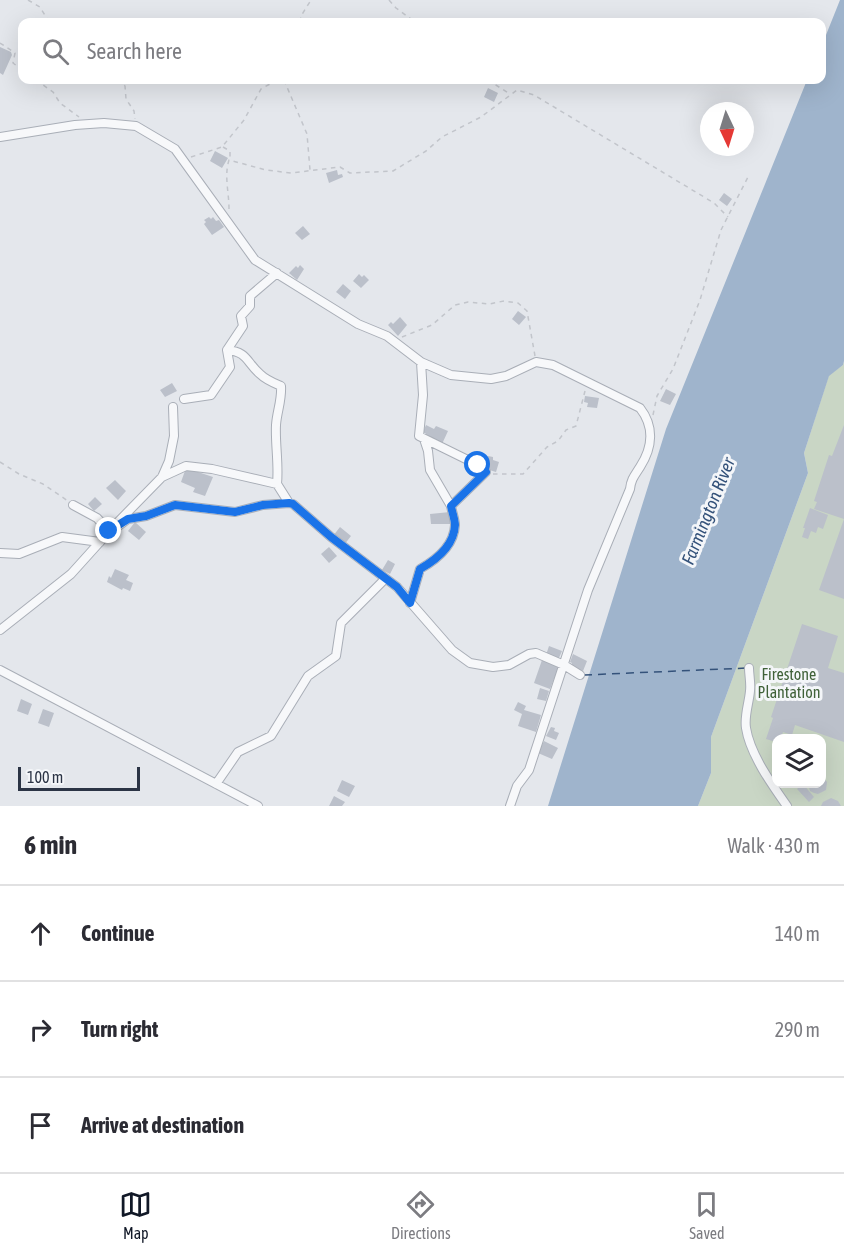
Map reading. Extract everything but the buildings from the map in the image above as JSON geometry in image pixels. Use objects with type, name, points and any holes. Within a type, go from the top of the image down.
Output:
[{"type":"street","points":[[0,137],[86,124],[136,126],[175,149],[255,260],[358,324],[387,336],[421,362],[451,375],[490,379],[506,376],[536,362],[553,365],[640,408],[648,418],[651,431],[648,448],[641,465],[632,478],[630,489],[588,590],[529,770],[517,786],[510,806]]},
{"type":"street","points":[[184,399],[211,395],[230,367],[226,350],[243,326],[241,316],[250,306],[250,297],[277,273]]},
{"type":"street","points":[[226,350],[239,351],[250,361],[258,374],[281,386],[282,398],[276,424],[278,484],[289,503]]},
{"type":"street","points":[[421,362],[423,395],[419,436],[478,465],[486,472],[451,506]]},
{"type":"street","points":[[0,630],[71,574],[162,477],[169,461],[174,436],[173,407]]},
{"type":"street","points":[[410,603],[420,569],[433,562],[446,548],[455,526],[451,506],[438,488],[430,470],[424,439]]},
{"type":"street","points":[[162,477],[186,466],[278,484]]},
{"type":"street","points":[[111,529],[128,519],[146,516],[175,505],[235,512],[263,505],[293,504],[331,537],[397,587],[452,650],[470,663],[493,667],[509,665],[529,654],[536,653],[564,664],[580,675]]},
{"type":"street","points":[[73,505],[97,518],[111,529]]},
{"type":"street","points":[[0,553],[20,554],[62,537],[100,542]]},
{"type":"street","points":[[216,784],[238,752],[271,736],[308,676],[336,656],[340,623],[386,579]]},
{"type":"street","points":[[749,668],[750,692],[746,728],[756,757],[774,789],[788,806]]},
{"type":"street","points":[[0,670],[258,806]]},
{"type":"path","points":[[28,0],[39,7],[46,18]]},
{"type":"path","points":[[301,18],[311,0]]},
{"type":"path","points":[[389,0],[410,18]]},
{"type":"path","points":[[0,42],[15,53],[13,63],[18,67]]},
{"type":"path","points":[[42,84],[53,92],[60,103],[86,124]]},
{"type":"path","points":[[122,84],[125,87],[126,99],[134,111],[136,126]]},
{"type":"path","points":[[183,161],[197,153],[208,153],[222,147],[244,120],[261,89],[270,84]]},
{"type":"path","points":[[287,84],[307,134],[310,171]]},
{"type":"path","points":[[495,84],[511,94]]},
{"type":"path","points":[[230,160],[266,170],[291,173],[340,167],[350,172],[393,171],[426,151],[442,137],[481,117],[517,90],[534,95],[714,202],[728,217]]},
{"type":"path","points":[[222,147],[230,151],[230,160],[225,173],[229,193],[229,224]]},
{"type":"path","points":[[651,431],[657,396],[673,369],[700,300],[721,230],[749,175]]},
{"type":"path","points":[[395,341],[432,325],[455,305],[468,302],[518,303],[527,311],[536,362]]},
{"type":"path","points":[[486,472],[523,474],[547,447],[558,441],[567,430],[576,426],[589,381]]},
{"type":"path","points":[[0,462],[19,474],[43,484],[73,505]]},
{"type":"green space","name":"Firestone Plantation","points":[[844,361],[844,806],[698,806],[711,773],[711,737],[808,473],[804,453],[829,375],[843,365]]},
{"type":"water","name":"Farmington River","points":[[840,0],[844,0],[844,361],[843,365],[829,376],[804,453],[808,473],[711,737],[711,773],[698,806],[548,806],[666,429],[805,84],[826,84],[826,35]]},
{"type":"ferry route","points":[[584,675],[747,668]]},
{"type":"route","points":[[109,531],[128,519],[146,516],[175,505],[235,512],[263,505],[289,503],[397,587],[410,603],[420,569],[433,562],[446,548],[455,526],[451,506],[486,472],[478,465]]}]
